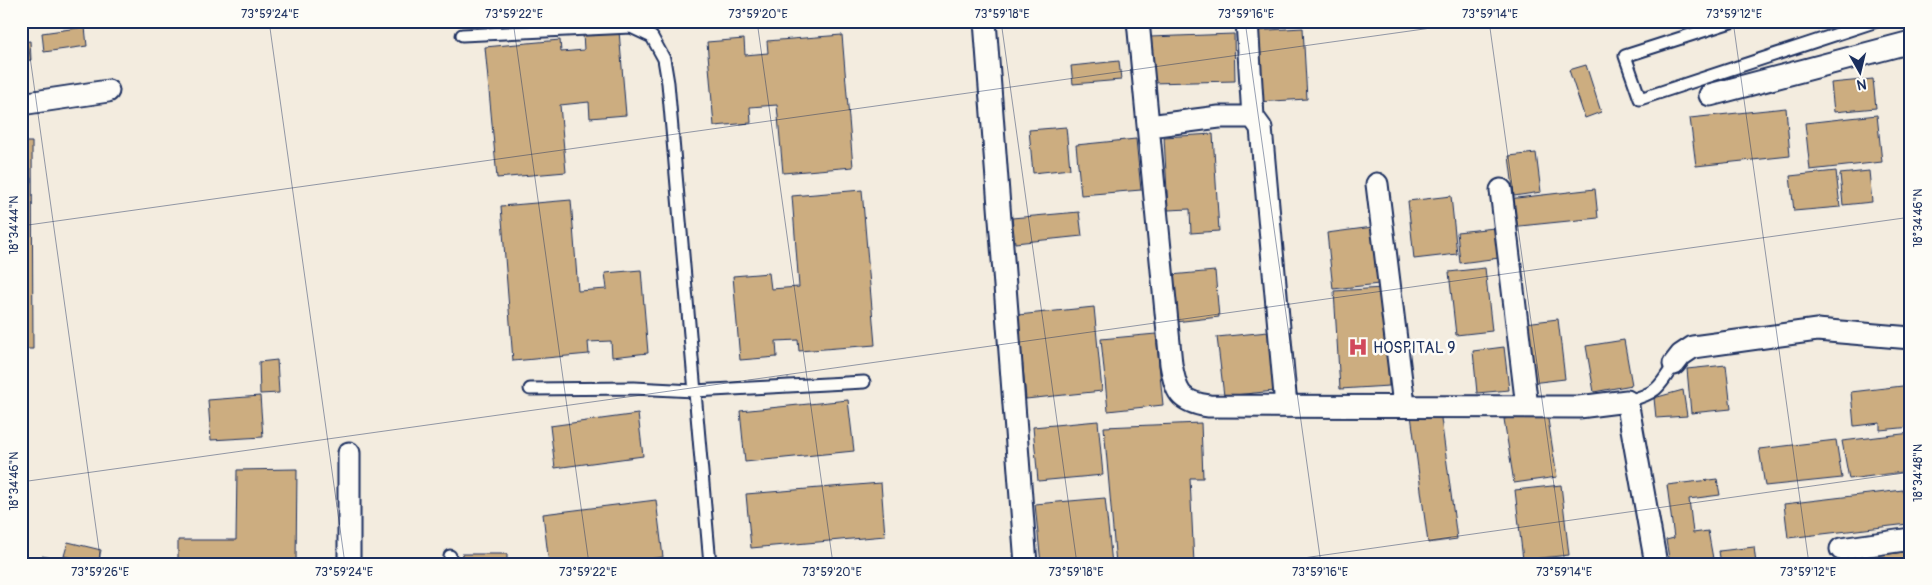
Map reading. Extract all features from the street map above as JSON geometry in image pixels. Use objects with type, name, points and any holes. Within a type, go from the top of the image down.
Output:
[{"type":"street","points":[[985,21],[1026,564]]},
{"type":"street","points":[[1138,21],[1171,364],[1175,386],[1187,401],[1209,406],[1527,407],[1579,407],[1626,401],[1656,564]]},
{"type":"street","points":[[1247,21],[1253,117],[1261,128],[1286,406]]},
{"type":"street","points":[[1710,95],[1911,42]]},
{"type":"street","points":[[21,104],[108,91]]},
{"type":"street","points":[[1149,126],[1219,118],[1253,117]]},
{"type":"street","points":[[1377,184],[1404,406]]},
{"type":"street","points":[[1501,190],[1527,407]]},
{"type":"street","points":[[1674,364],[1681,355],[1693,348],[1817,330],[1911,338]]},
{"type":"street","points":[[349,453],[349,564]]},
{"type":"street","points":[[1841,549],[1911,539]]},
{"type":"lane","points":[[1734,21],[1624,56],[1640,99],[1877,21]]},
{"type":"lane","points":[[462,35],[631,24],[652,37],[664,59],[667,75],[710,564]]},
{"type":"lane","points":[[1626,401],[1648,396],[1661,385],[1674,364]]},
{"type":"lane","points":[[530,389],[634,388],[694,391],[864,382]]},
{"type":"building","points":[[85,27],[87,46],[44,52],[42,33]]},
{"type":"building","points":[[1303,28],[1307,99],[1256,102],[1251,31]]},
{"type":"building","points":[[619,31],[626,115],[590,118],[589,102],[560,105],[566,172],[497,178],[485,47],[560,40],[561,52],[584,50],[583,34]]},
{"type":"building","points":[[1234,34],[1235,81],[1151,83],[1150,37]]},
{"type":"building","points":[[842,35],[853,167],[783,173],[777,105],[750,107],[751,123],[714,126],[707,42],[744,39],[745,55],[768,53],[767,41]]},
{"type":"building","points":[[30,41],[31,60],[21,61],[21,42]]},
{"type":"building","points":[[1119,61],[1121,80],[1073,84],[1071,66]]},
{"type":"building","points":[[1586,65],[1601,112],[1585,118],[1569,70]]},
{"type":"building","points":[[1873,79],[1876,108],[1834,112],[1831,83]]},
{"type":"building","points":[[1786,108],[1790,156],[1696,166],[1690,118]]},
{"type":"building","points":[[1877,115],[1882,162],[1810,170],[1805,123]]},
{"type":"building","points":[[1066,127],[1070,169],[1033,173],[1029,130]]},
{"type":"building","points":[[1213,134],[1219,231],[1191,233],[1190,209],[1168,210],[1164,137]]},
{"type":"building","points":[[1136,139],[1141,190],[1081,195],[1076,145]]},
{"type":"building","points":[[21,142],[32,142],[33,349],[21,349]]},
{"type":"building","points":[[1536,153],[1541,192],[1514,196],[1509,156]]},
{"type":"building","points":[[1836,171],[1840,207],[1794,211],[1790,176]]},
{"type":"building","points":[[1869,171],[1872,202],[1843,205],[1840,174]]},
{"type":"building","points":[[1595,189],[1598,218],[1510,227],[1508,199]]},
{"type":"building","points":[[862,190],[875,345],[799,351],[798,340],[776,341],[777,357],[740,360],[733,276],[769,273],[771,289],[799,287],[792,196]]},
{"type":"building","points":[[1451,196],[1457,254],[1414,259],[1408,201]]},
{"type":"building","points":[[571,200],[578,291],[607,289],[605,273],[641,270],[648,353],[612,357],[611,341],[588,342],[589,354],[513,361],[501,206]]},
{"type":"building","points":[[1079,212],[1082,236],[1015,243],[1012,218]]},
{"type":"building","points":[[1373,227],[1379,284],[1333,289],[1327,233]]},
{"type":"building","points":[[1504,227],[1507,257],[1460,263],[1457,232]]},
{"type":"building","points":[[1485,268],[1492,331],[1456,335],[1449,272]]},
{"type":"building","points":[[1215,271],[1219,317],[1175,322],[1171,275]]},
{"type":"building","points":[[1383,288],[1389,386],[1340,389],[1334,291]]},
{"type":"building","points":[[1094,307],[1102,391],[1026,399],[1018,315]]},
{"type":"building","points":[[1558,319],[1565,379],[1531,383],[1525,323]]},
{"type":"building","points":[[1268,332],[1275,391],[1224,396],[1217,337]]},
{"type":"building","points":[[1156,334],[1163,405],[1108,411],[1101,339]]},
{"type":"building","points":[[1624,340],[1632,385],[1594,392],[1586,346]]},
{"type":"building","points":[[1504,347],[1509,390],[1477,393],[1473,351]]},
{"type":"building","points":[[277,360],[279,393],[260,394],[259,362]]},
{"type":"building","points":[[1726,365],[1731,409],[1691,413],[1687,369]]},
{"type":"building","points":[[1911,385],[1911,427],[1880,430],[1880,423],[1854,426],[1851,392]]},
{"type":"building","points":[[1683,390],[1687,416],[1656,418],[1654,398]]},
{"type":"building","points":[[260,396],[263,437],[211,440],[208,400]]},
{"type":"building","points":[[848,400],[854,451],[745,462],[740,411]]},
{"type":"building","points":[[1440,411],[1457,539],[1428,543],[1411,415]]},
{"type":"building","points":[[1547,413],[1557,477],[1514,483],[1504,419]]},
{"type":"building","points":[[638,414],[643,456],[555,468],[550,426]]},
{"type":"building","points":[[1098,421],[1103,475],[1038,481],[1033,427]]},
{"type":"building","points":[[1201,423],[1203,478],[1190,478],[1194,564],[1116,564],[1104,427]]},
{"type":"building","points":[[1911,433],[1911,471],[1849,479],[1842,441]]},
{"type":"building","points":[[1836,440],[1842,478],[1765,486],[1759,449]]},
{"type":"building","points":[[297,469],[296,564],[178,564],[178,540],[236,540],[237,470]]},
{"type":"building","points":[[1717,479],[1720,495],[1689,499],[1693,533],[1708,531],[1714,564],[1670,564],[1666,540],[1674,538],[1667,485]]},
{"type":"building","points":[[881,483],[885,536],[751,548],[746,494]]},
{"type":"building","points":[[1561,485],[1569,555],[1523,560],[1515,490]]},
{"type":"building","points":[[1903,490],[1908,524],[1788,538],[1784,504]]},
{"type":"building","points":[[1105,498],[1112,564],[1041,564],[1035,504]]},
{"type":"building","points":[[656,500],[663,557],[611,564],[549,564],[543,514]]},
{"type":"building","points":[[68,542],[101,550],[98,564],[64,556]]},
{"type":"building","points":[[1754,547],[1756,564],[1721,564],[1719,551]]},
{"type":"building","points":[[1911,551],[1911,564],[1861,564],[1861,558]]},
{"type":"building","points":[[462,554],[507,554],[507,564],[462,564]]},
{"type":"building","points":[[42,556],[74,562],[73,564],[40,564]]},
{"type":"building","points":[[1571,559],[1572,564],[1531,564]]},
{"type":"place","name":"HOSPITAL 9","points":[[1358,347]]}]
